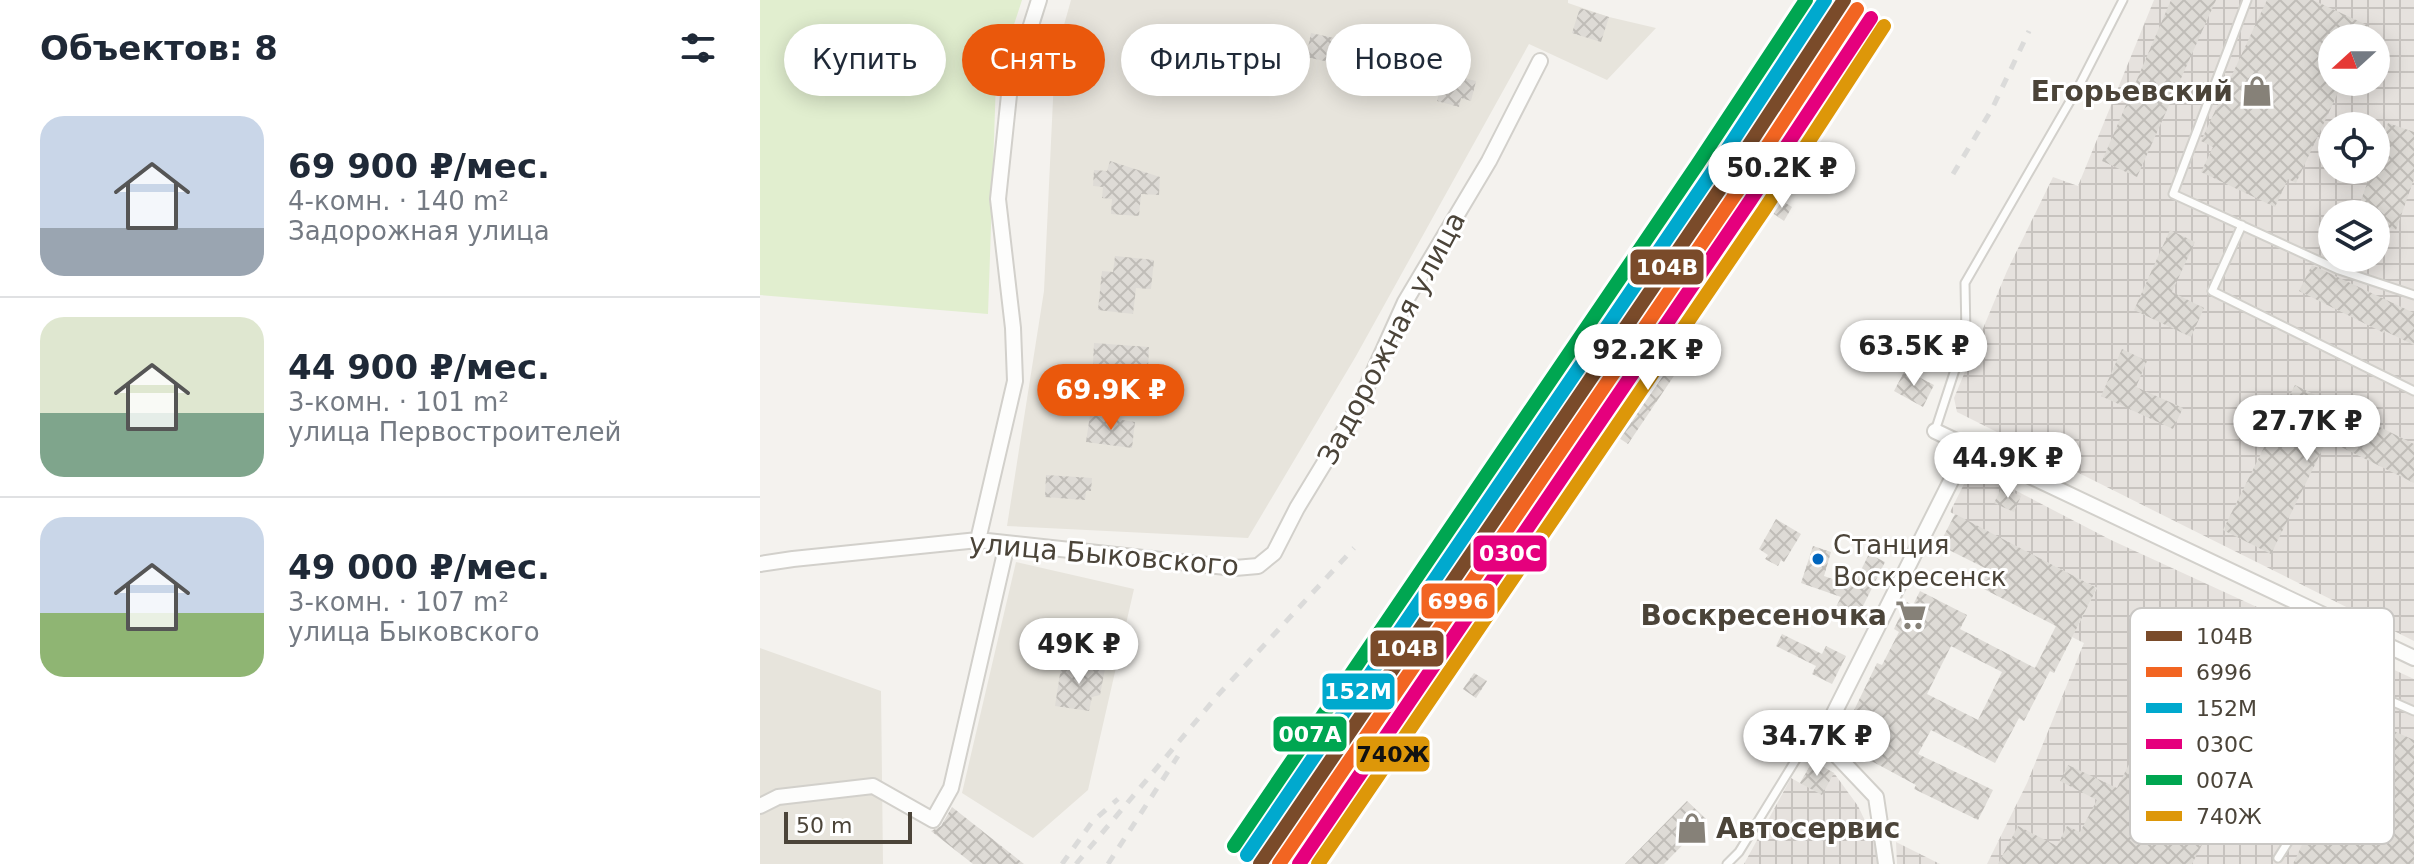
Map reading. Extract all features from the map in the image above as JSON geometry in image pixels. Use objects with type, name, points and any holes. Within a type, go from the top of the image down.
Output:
[{"type":"street","points":[[978,540],[1015,381],[1013,328],[998,199],[1009,95],[1039,0]]},
{"type":"street","name":"Задорожная улица","points":[[1258,566],[1274,553],[1297,508],[1356,411],[1405,302],[1489,161],[1540,61]]},
{"type":"street","points":[[1935,431],[2308,608]]},
{"type":"street","points":[[1886,864],[1876,797],[1821,739],[1968,447]]},
{"type":"street","name":"улица Быковского","points":[[760,564],[978,540],[1235,568],[1258,566]]},
{"type":"street","points":[[760,806],[778,797],[873,786],[933,820],[951,788],[1007,544]]},
{"type":"street","points":[[2394,649],[2414,658]]},
{"type":"lane","points":[[1935,431],[1966,336],[1965,283],[2080,84],[2123,0]]},
{"type":"lane","points":[[2247,0],[2173,194],[2339,270],[2414,295]]},
{"type":"lane","points":[[2242,225],[2212,291],[2414,391]]},
{"type":"lane","points":[[2394,702],[2414,711]]},
{"type":"lane","points":[[1727,864],[1739,852],[1803,748],[1821,739]]},
{"type":"lane","points":[[2278,858],[2287,844]]},
{"type":"shaded area","points":[[1071,0],[1568,0],[1568,3],[1609,17],[1656,28],[1607,80],[1529,44],[1356,356],[1248,538],[1007,526],[1044,291],[1053,96],[1105,96],[1105,24],[1064,24]]},
{"type":"shaded area","points":[[2154,0],[2414,0],[2414,641],[2394,631],[2394,608],[2348,608],[1957,412],[1954,398],[2007,271],[2053,177],[2078,186]]},
{"type":"shaded area","points":[[1972,468],[2111,540],[2259,608],[2130,608],[2130,844],[2394,844],[2394,670],[2414,679],[2414,864],[1987,864],[2027,783],[2084,643],[2072,637],[2097,588],[1950,512]]},
{"type":"shaded area","points":[[1016,562],[1134,589],[1088,790],[1033,838],[962,793]]},
{"type":"shaded area","points":[[760,648],[881,691],[883,864],[760,864]]},
{"type":"shaded area","points":[[1813,761],[1834,773],[1858,806],[1878,848],[1878,864],[1744,864],[1791,778],[1800,783]]},
{"type":"shaded area","points":[[1896,842],[1940,864],[1897,864]]},
{"type":"green space","points":[[760,0],[1022,0],[1014,24],[962,24],[962,96],[995,96],[988,314],[760,295]]},
{"type":"building","points":[[2171,0],[2216,0],[2137,177],[2102,161]]},
{"type":"building","points":[[2267,0],[2313,0],[2365,24],[2318,24],[2318,96],[2336,96],[2329,112],[2318,112],[2318,136],[2296,183],[2288,179],[2275,207],[2201,172],[2213,147],[2201,141]]},
{"type":"building","points":[[1580,8],[1609,17],[1601,42],[1572,33]]},
{"type":"building","points":[[1311,33],[1326,36],[1326,61],[1310,58]]},
{"type":"building","points":[[1471,80],[1476,81],[1471,101],[1461,98],[1459,107],[1437,101],[1438,96],[1471,96]]},
{"type":"building","points":[[2390,124],[2414,132],[2414,179],[2396,230],[2390,228],[2390,200],[2361,200],[2367,184],[2390,184]]},
{"type":"building","points":[[1110,161],[1160,177],[1159,195],[1141,194],[1139,216],[1111,214],[1112,199],[1102,198],[1103,187],[1093,186],[1094,170],[1107,171]]},
{"type":"building","points":[[1779,199],[1792,207],[1784,221],[1771,212]]},
{"type":"building","points":[[2170,230],[2195,242],[2172,292],[2204,308],[2191,337],[2134,310]]},
{"type":"building","points":[[1115,256],[1154,260],[1151,289],[1136,288],[1133,314],[1098,310],[1102,271],[1113,272]]},
{"type":"building","points":[[2312,265],[2318,268],[2318,272],[2327,272],[2414,313],[2414,345],[2384,333],[2299,291]]},
{"type":"building","points":[[1666,340],[1688,355],[1628,444],[1607,430]]},
{"type":"building","points":[[1094,343],[1149,347],[1148,368],[1093,364]]},
{"type":"building","points":[[2122,349],[2147,361],[2136,387],[2183,408],[2173,429],[2101,396]]},
{"type":"building","points":[[1905,370],[1934,385],[1923,407],[1894,391]]},
{"type":"building","points":[[2295,385],[2414,444],[2414,483],[2327,440],[2271,554],[2223,530]]},
{"type":"building","points":[[1090,415],[1135,422],[1132,448],[1086,442]]},
{"type":"building","points":[[1046,475],[1092,478],[1091,491],[1086,491],[1085,500],[1045,497]]},
{"type":"building","points":[[2002,487],[2021,496],[2014,512],[1994,503]]},
{"type":"building","points":[[1955,514],[2097,588],[2054,673],[2050,671],[2024,721],[2019,718],[1995,763],[1931,730],[1918,754],[1993,790],[1978,820],[1914,789],[1916,785],[1838,743],[1877,663],[1882,665],[1899,632],[1894,629],[1907,602],[1913,605],[1920,591],[1967,615],[1960,629],[2035,668],[2056,626],[1980,587],[1989,570],[1939,545]],"holes":[[[1951,646],[2002,672],[1978,720],[1927,694]]]},
{"type":"building","points":[[1776,519],[1801,534],[1784,562],[1781,560],[1778,566],[1765,559],[1768,555],[1759,549]]},
{"type":"building","points":[[1813,546],[1831,552],[1824,576],[1853,586],[1869,554],[1885,562],[1861,610],[1869,614],[1862,627],[1833,613],[1841,597],[1801,583]]},
{"type":"building","points":[[1782,634],[1822,654],[1826,646],[1846,656],[1832,684],[1812,674],[1816,666],[1776,646]]},
{"type":"building","points":[[1062,661],[1105,669],[1100,695],[1092,697],[1089,711],[1055,706]]},
{"type":"building","points":[[1474,673],[1487,681],[1476,698],[1463,689]]},
{"type":"building","points":[[2394,731],[2414,740],[2414,864],[2293,864],[2302,844],[2394,844]]},
{"type":"building","points":[[1813,761],[1834,773],[1822,795],[1800,783]]},
{"type":"building","points":[[2130,762],[2130,844],[2202,844],[2192,864],[1998,864],[2018,826],[2057,846],[2067,826],[2080,832],[2097,800],[2060,781],[2068,765],[2117,788]]},
{"type":"building","points":[[1687,801],[1707,820],[1664,864],[1625,864]]},
{"type":"building","points":[[952,807],[1024,864],[973,864],[931,831],[941,826]]},
{"type":"railway","points":[[1953,174],[1992,109],[2029,31]]},
{"type":"railway","points":[[1076,864],[1218,695],[1354,548]]},
{"type":"railway","points":[[1108,864],[1178,756]]},
{"type":"railway","points":[[1062,864],[1092,822],[1118,799]]},
{"type":"transit line","name":"007А","points":[[1234,846],[1806,0]]},
{"type":"transit line","name":"152М","points":[[1247,855],[1711,174],[1825,0]]},
{"type":"transit line","name":"104В","points":[[1260,864],[1724,183],[1844,0]]},
{"type":"transit line","name":"6996","points":[[1279,864],[1737,192],[1857,9]]},
{"type":"transit line","name":"030C","points":[[1299,864],[1871,18]]},
{"type":"transit line","name":"740Ж","points":[[1318,864],[1764,210],[1884,26]]},
{"type":"place","name":"Егорьевский","points":[[2257,91]]},
{"type":"place","name":"Станция Воскресенск","points":[[1818,559]]},
{"type":"place","name":"Воскресеночка","points":[[1911,615]]},
{"type":"place","name":"Автосервис","points":[[1692,828]]}]
